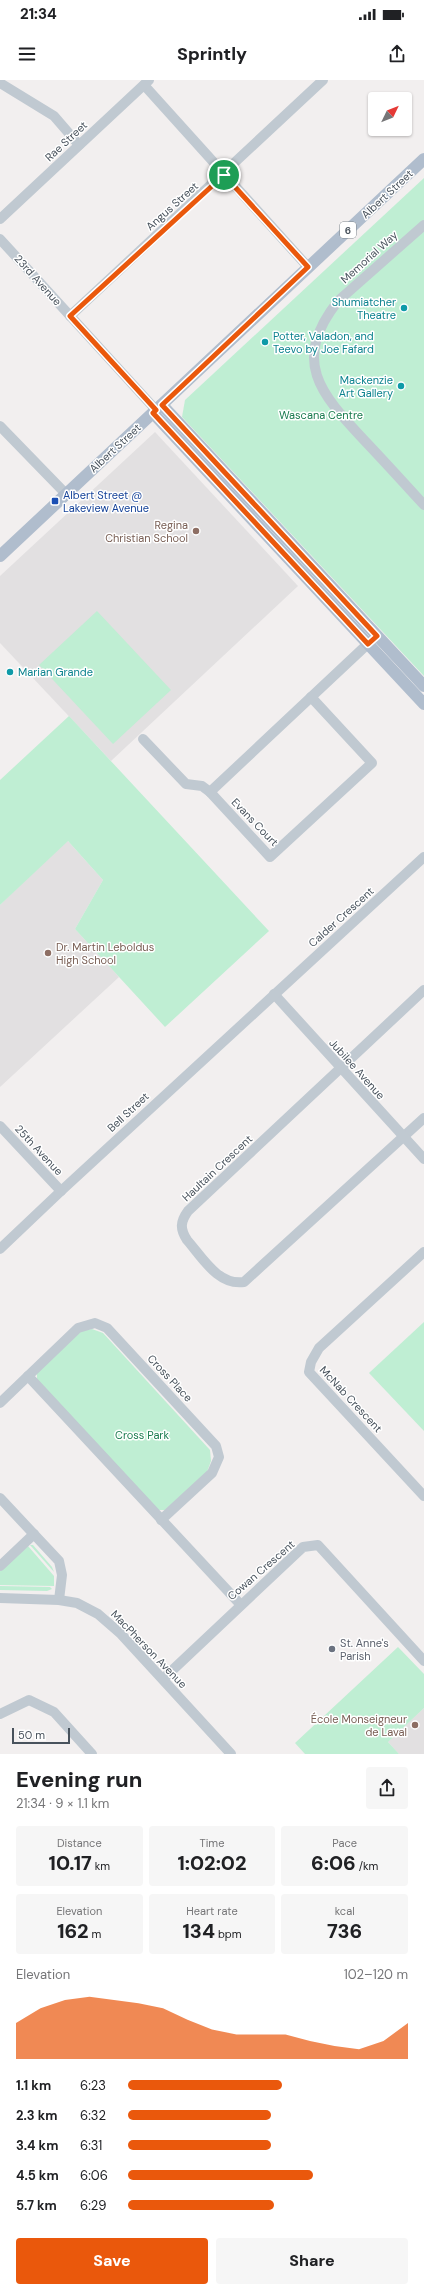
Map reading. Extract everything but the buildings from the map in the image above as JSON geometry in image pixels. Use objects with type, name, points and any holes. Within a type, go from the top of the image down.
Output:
[{"type":"main road","name":"Albert Street","points":[[0,556],[424,159]]},
{"type":"main road","name":"23rd Avenue","points":[[157,409],[424,686]]},
{"type":"main road","name":"23rd Avenue","points":[[157,409],[368,644],[424,704]]},
{"type":"street","name":"Angus Street","points":[[70,316],[224,175],[323,80]]},
{"type":"street","points":[[146,82],[224,175],[308,267]]},
{"type":"street","name":"Rae Street","points":[[0,219],[146,82]]},
{"type":"street","points":[[0,83],[54,116],[80,145]]},
{"type":"street","name":"Memorial Way","points":[[424,224],[338,301],[328,314],[317,334],[314,358],[318,381],[332,404],[424,504]]},
{"type":"street","name":"23rd Avenue","points":[[0,239],[157,409]]},
{"type":"street","points":[[0,426],[66,494]]},
{"type":"street","points":[[143,739],[186,784],[202,786],[210,792],[377,636]]},
{"type":"street","name":"Evans Court","points":[[210,792],[270,857],[372,763],[311,697]]},
{"type":"street","name":"Calder Crescent","points":[[274,994],[424,857]]},
{"type":"street","points":[[340,1068],[424,990]]},
{"type":"street","name":"Jubilee Avenue","points":[[274,994],[424,1159]]},
{"type":"street","name":"Bell Street","points":[[0,1249],[60,1191],[274,994]]},
{"type":"street","name":"Haultain Crescent","points":[[340,1068],[188,1211],[184,1218],[181,1225],[187,1240],[218,1274],[230,1283],[244,1282],[249,1279],[424,1118]]},
{"type":"street","name":"25th Avenue","points":[[0,1126],[60,1191]]},
{"type":"street","name":"McNab Crescent","points":[[424,1252],[319,1348],[311,1362],[309,1372],[424,1496]]},
{"type":"street","name":"Cross Place","points":[[0,1403],[78,1328],[95,1323],[107,1328],[216,1446],[219,1457],[212,1473],[161,1520]]},
{"type":"street","points":[[28,1376],[240,1604]]},
{"type":"street","points":[[0,1498],[59,1561],[62,1575],[60,1600]]},
{"type":"street","points":[[0,1566],[34,1534]]},
{"type":"street","name":"Cowan Crescent","points":[[163,1679],[240,1604],[303,1548],[318,1544],[423,1657]]},
{"type":"street","name":"MacPherson Avenue","points":[[0,1598],[60,1600],[78,1603],[98,1614],[113,1626],[232,1754]]},
{"type":"street","points":[[0,1714],[28,1700],[54,1712],[92,1754]]},
{"type":"shaded area","points":[[155,432],[298,586],[111,761],[0,643],[0,576]]},
{"type":"shaded area","name":"Dr. Martin Leboldus High School","points":[[67,840],[103,880],[75,929],[119,977],[0,1087],[0,905]]},
{"type":"shaded area","name":"École Monseigneur de Laval","points":[[424,1708],[424,1754],[399,1754],[388,1742]]},
{"type":"green space","name":"Wascana Centre","points":[[424,178],[424,676],[182,417],[185,400]]},
{"type":"green space","points":[[97,611],[171,690],[113,744],[39,665]]},
{"type":"green space","points":[[69,716],[269,931],[165,1027],[75,929],[103,880],[68,841],[0,905],[0,780]]},
{"type":"green space","points":[[424,1322],[424,1431],[369,1373]]},
{"type":"green space","name":"Cross Park","points":[[92,1329],[103,1333],[210,1450],[211,1461],[207,1472],[165,1510],[157,1510],[37,1381],[37,1372],[81,1331]]},
{"type":"green space","points":[[30,1545],[33,1545],[52,1567],[54,1572]]},
{"type":"green space","points":[[28,1546],[54,1576],[54,1586],[0,1585],[0,1571]]},
{"type":"green space","points":[[0,1586],[50,1587],[52,1589],[47,1591],[0,1590]]},
{"type":"green space","points":[[398,1647],[424,1674],[424,1708],[388,1742],[399,1754],[305,1754],[295,1743]]},
{"type":"place","name":"Shumiatcher Theatre","points":[[404,308]]},
{"type":"place","name":"Potter, Valadon, and Teevo by Joe Fafard","points":[[265,342]]},
{"type":"place","name":"Mackenzie Art Gallery","points":[[401,386]]},
{"type":"place","name":"Albert Street @ Lakeview Avenue","points":[[55,501]]},
{"type":"place","name":"Regina Christian School","points":[[196,531]]},
{"type":"place","name":"Marian Grande","points":[[10,672]]},
{"type":"place","name":"Dr. Martin Leboldus High School","points":[[48,953]]},
{"type":"place","name":"St. Anne's Parish","points":[[332,1649]]},
{"type":"place","name":"École Monseigneur de Laval","points":[[415,1725]]},
{"type":"route","points":[[224,175],[308,267],[162,405],[377,636],[368,644],[153,413],[156,410],[70,316],[224,175]]}]
